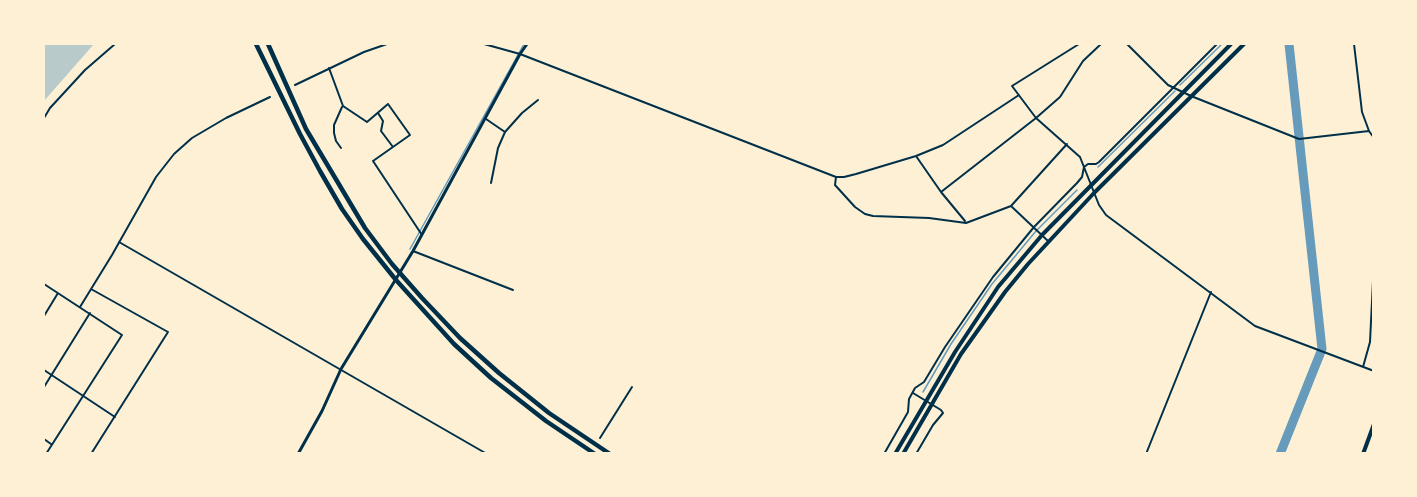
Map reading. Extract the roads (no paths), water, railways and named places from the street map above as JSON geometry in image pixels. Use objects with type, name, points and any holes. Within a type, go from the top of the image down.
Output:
[{"type":"highway","points":[[256,44],[300,134],[342,209],[396,280],[454,344],[491,378],[546,421],[595,453]]},
{"type":"highway","points":[[268,44],[306,129],[365,228],[400,273],[460,338],[499,373],[549,413],[610,453]]},
{"type":"main road","points":[[895,453],[955,352],[998,287],[1042,235],[1231,44]]},
{"type":"main road","points":[[903,453],[961,354],[1028,264],[1094,193],[1244,44]]},
{"type":"main road","points":[[1363,453],[1371,437],[1374,424]]},
{"type":"street","points":[[44,118],[50,108],[85,70],[115,44]]},
{"type":"street","points":[[295,85],[364,52],[387,44]]},
{"type":"street","points":[[484,44],[520,54],[836,177],[856,174],[916,156],[943,145],[1018,95]]},
{"type":"street","points":[[298,453],[322,411],[341,369],[413,251],[527,44]]},
{"type":"street","points":[[1079,44],[1012,86],[1036,118],[1080,157],[1099,206],[1106,215],[1255,326],[1374,371]]},
{"type":"street","points":[[941,192],[1060,97],[1083,61],[1101,44]]},
{"type":"street","points":[[1127,44],[1168,85],[1299,139],[1369,131]]},
{"type":"street","points":[[884,453],[908,412],[909,399],[915,388],[924,382],[993,277],[1034,227],[1082,177],[1084,167],[1099,162],[1217,44]]},
{"type":"street","points":[[1354,44],[1362,112],[1374,138]]},
{"type":"street","points":[[329,68],[343,106],[367,122],[388,104],[410,135],[373,161],[422,235]]},
{"type":"street","points":[[80,307],[156,177],[174,153],[192,138],[226,117],[270,97]]},
{"type":"street","points":[[490,183],[498,148],[505,132],[522,113],[538,100]]},
{"type":"street","points":[[341,148],[334,133],[334,125],[343,106]]},
{"type":"street","points":[[377,113],[383,121],[381,131],[393,147]]},
{"type":"street","points":[[486,118],[505,132]]},
{"type":"street","points":[[836,177],[835,185],[855,207],[865,214],[966,222],[1011,206],[1067,144]]},
{"type":"street","points":[[916,156],[941,192],[966,222]]},
{"type":"street","points":[[1011,206],[1048,241]]},
{"type":"street","points":[[119,242],[487,453]]},
{"type":"street","points":[[413,251],[513,290]]},
{"type":"street","points":[[1363,367],[1370,342],[1374,260]]},
{"type":"street","points":[[44,284],[122,334],[46,453]]},
{"type":"street","points":[[91,289],[168,332],[91,453]]},
{"type":"street","points":[[1146,453],[1211,292]]},
{"type":"street","points":[[44,316],[58,294]]},
{"type":"street","points":[[44,387],[90,314]]},
{"type":"street","points":[[44,370],[115,417]]},
{"type":"street","points":[[600,438],[632,387]]},
{"type":"street","points":[[913,393],[943,413],[916,453]]},
{"type":"street","points":[[44,439],[52,445]]},
{"type":"waterway","points":[[410,249],[524,44]]},
{"type":"waterway","points":[[1180,85],[1222,44]]},
{"type":"waterway","points":[[1280,454],[1322,349],[1289,44]]},
{"type":"waterway","points":[[1098,167],[1175,91]]},
{"type":"waterway","points":[[923,392],[951,344],[992,284],[1036,231],[1077,190]]}]
